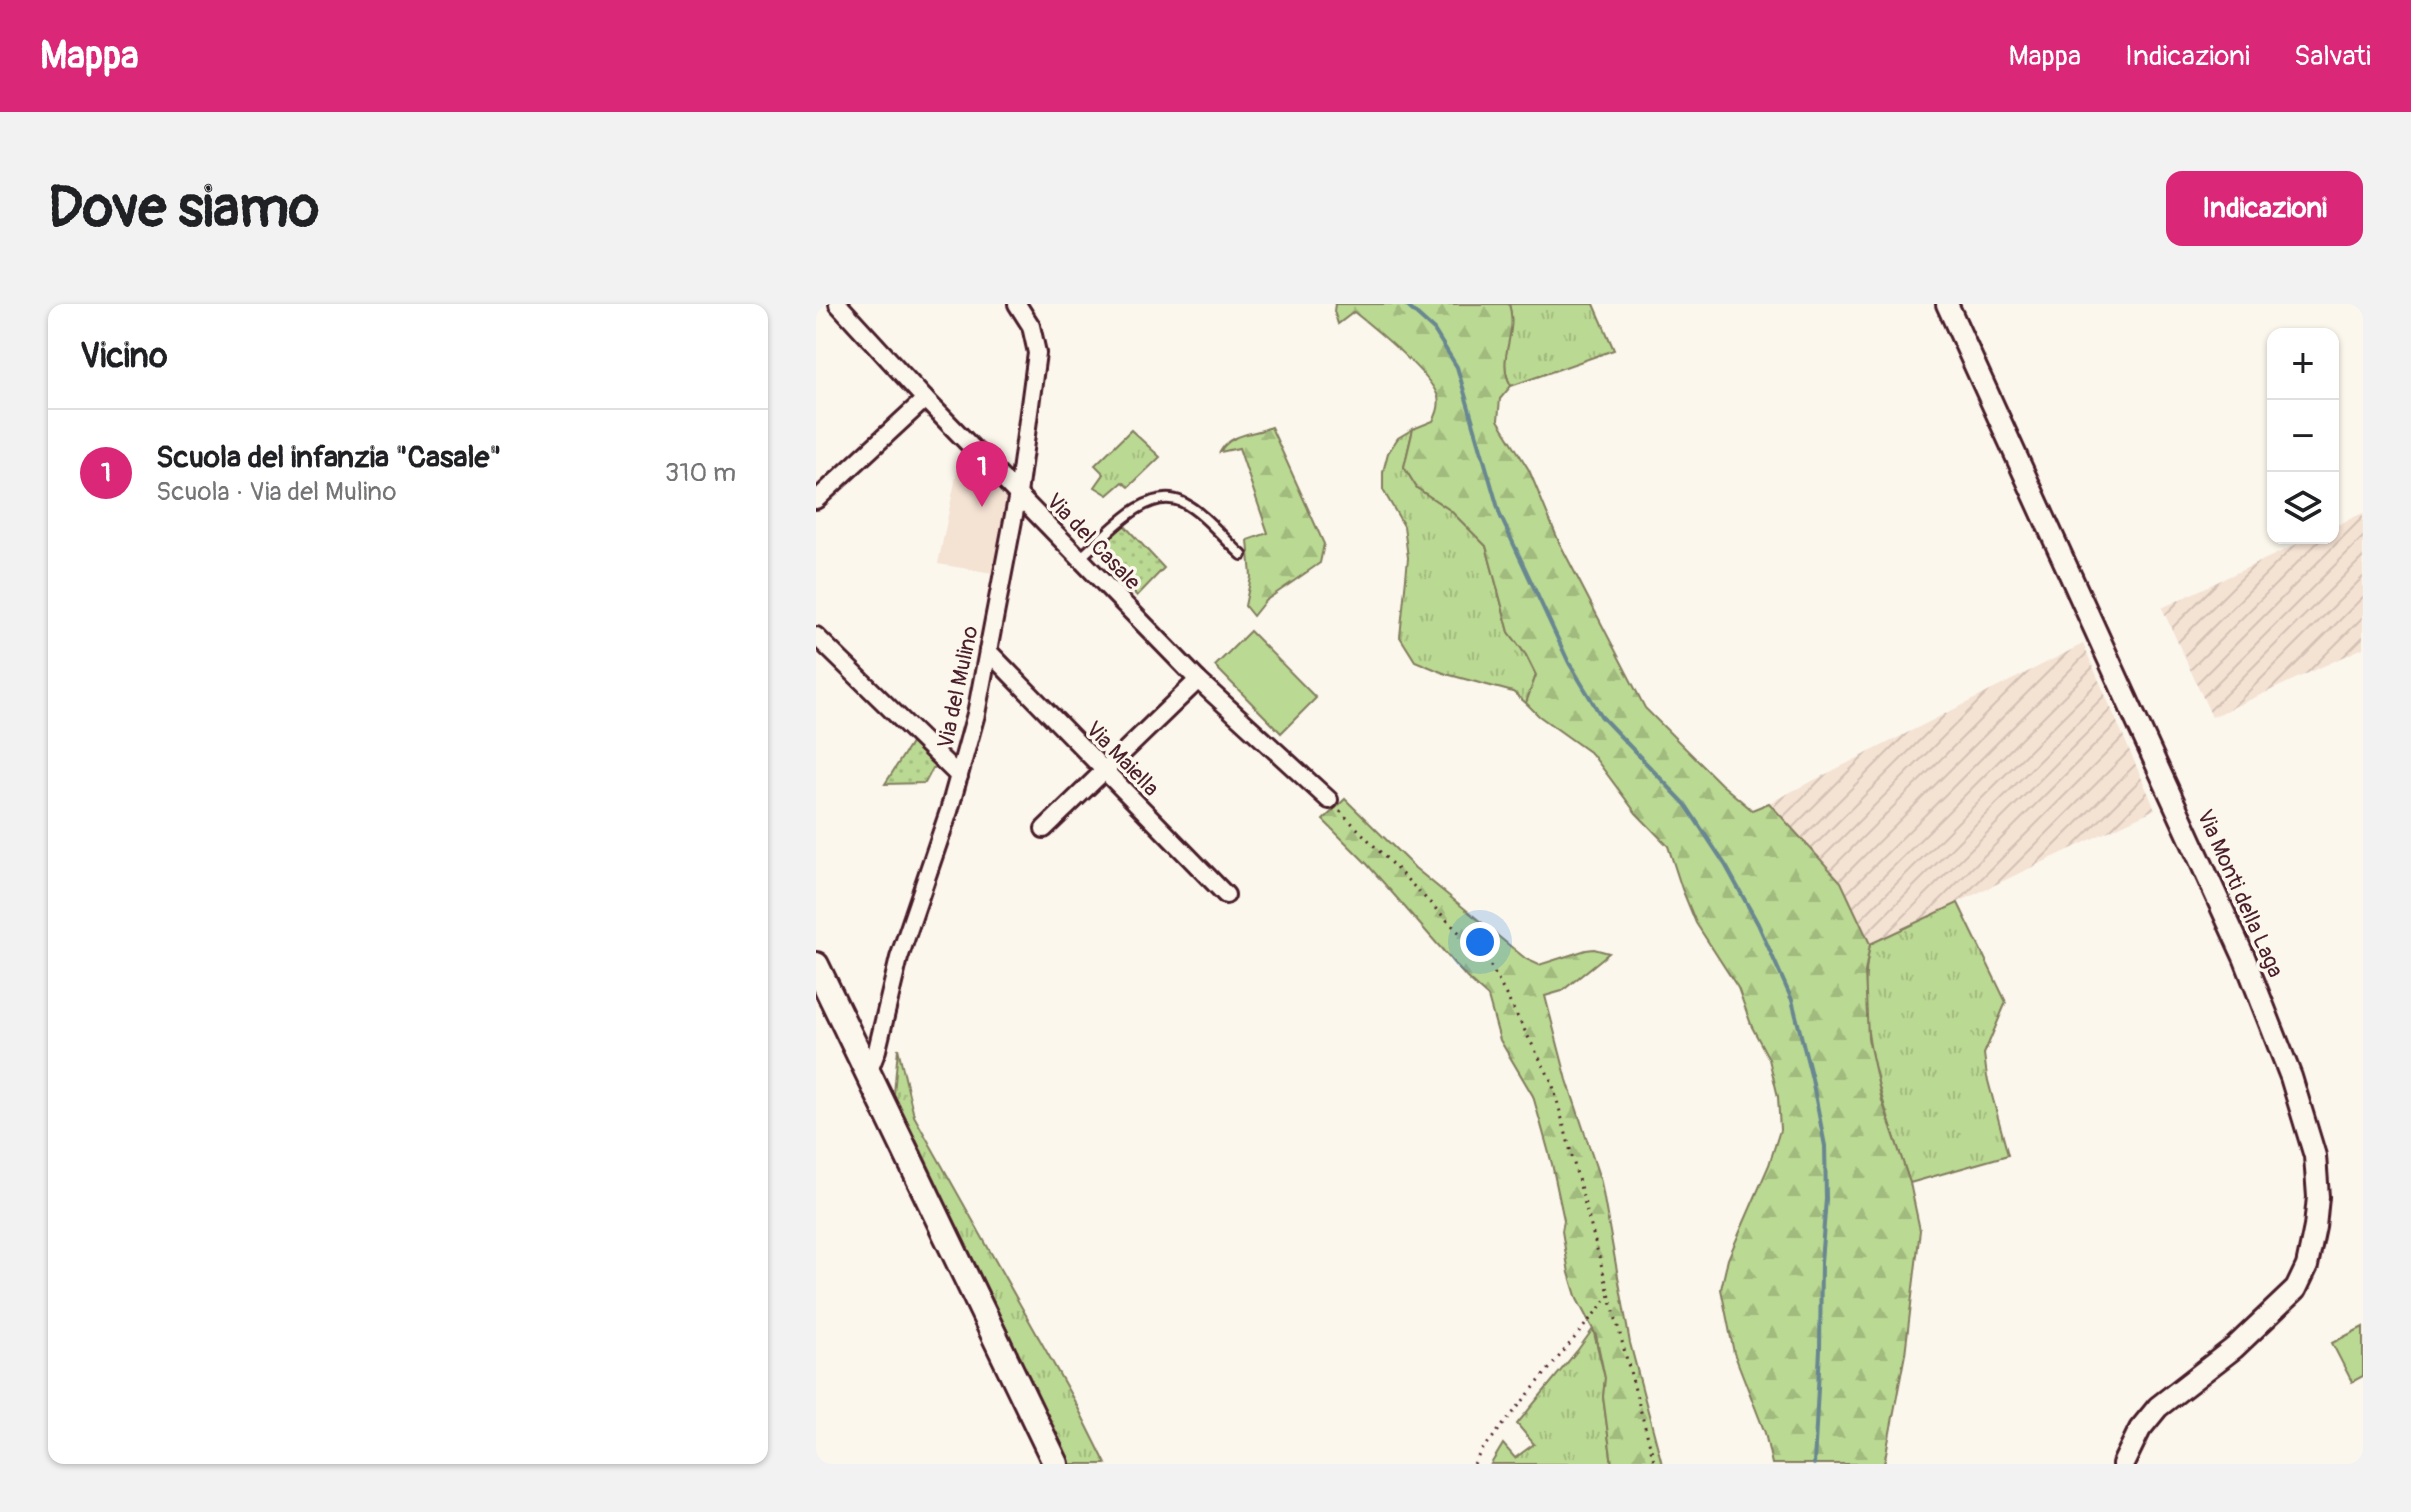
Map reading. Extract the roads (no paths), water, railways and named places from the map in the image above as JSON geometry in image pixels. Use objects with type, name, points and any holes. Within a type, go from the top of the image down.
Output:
[{"type":"main road","points":[[816,965],[1056,1464]]},
{"type":"street","name":"Via del Casale","points":[[838,304],[925,399],[1198,680],[1329,800]]},
{"type":"street","name":"Via del Mulino","points":[[868,1073],[877,1050],[899,958],[959,776],[976,714],[1018,494],[1037,353],[1031,326],[1017,304]]},
{"type":"street","name":"Via Monti della Laga","points":[[1947,304],[2244,957],[2295,1087],[2315,1156],[2318,1197],[2315,1227],[2309,1258],[2296,1289],[2234,1348],[2158,1407],[2140,1429],[2123,1464]]},
{"type":"street","points":[[816,500],[925,399]]},
{"type":"street","points":[[816,636],[959,776]]},
{"type":"street","name":"Via Maiella","points":[[988,651],[1226,895]]},
{"type":"street","points":[[1044,829],[1198,680]]},
{"type":"lane","points":[[1080,558],[1141,506],[1162,497],[1181,501],[1195,511],[1242,555]]},
{"type":"waterway","points":[[1405,304],[1434,330],[1457,367],[1500,515],[1569,663],[1601,716],[1685,804],[1726,866],[1758,924],[1792,1000],[1825,1146],[1826,1199],[1814,1464]]},
{"type":"place","name":"Scuola del infanzia \"Casale\"","points":[[982,507]]}]
